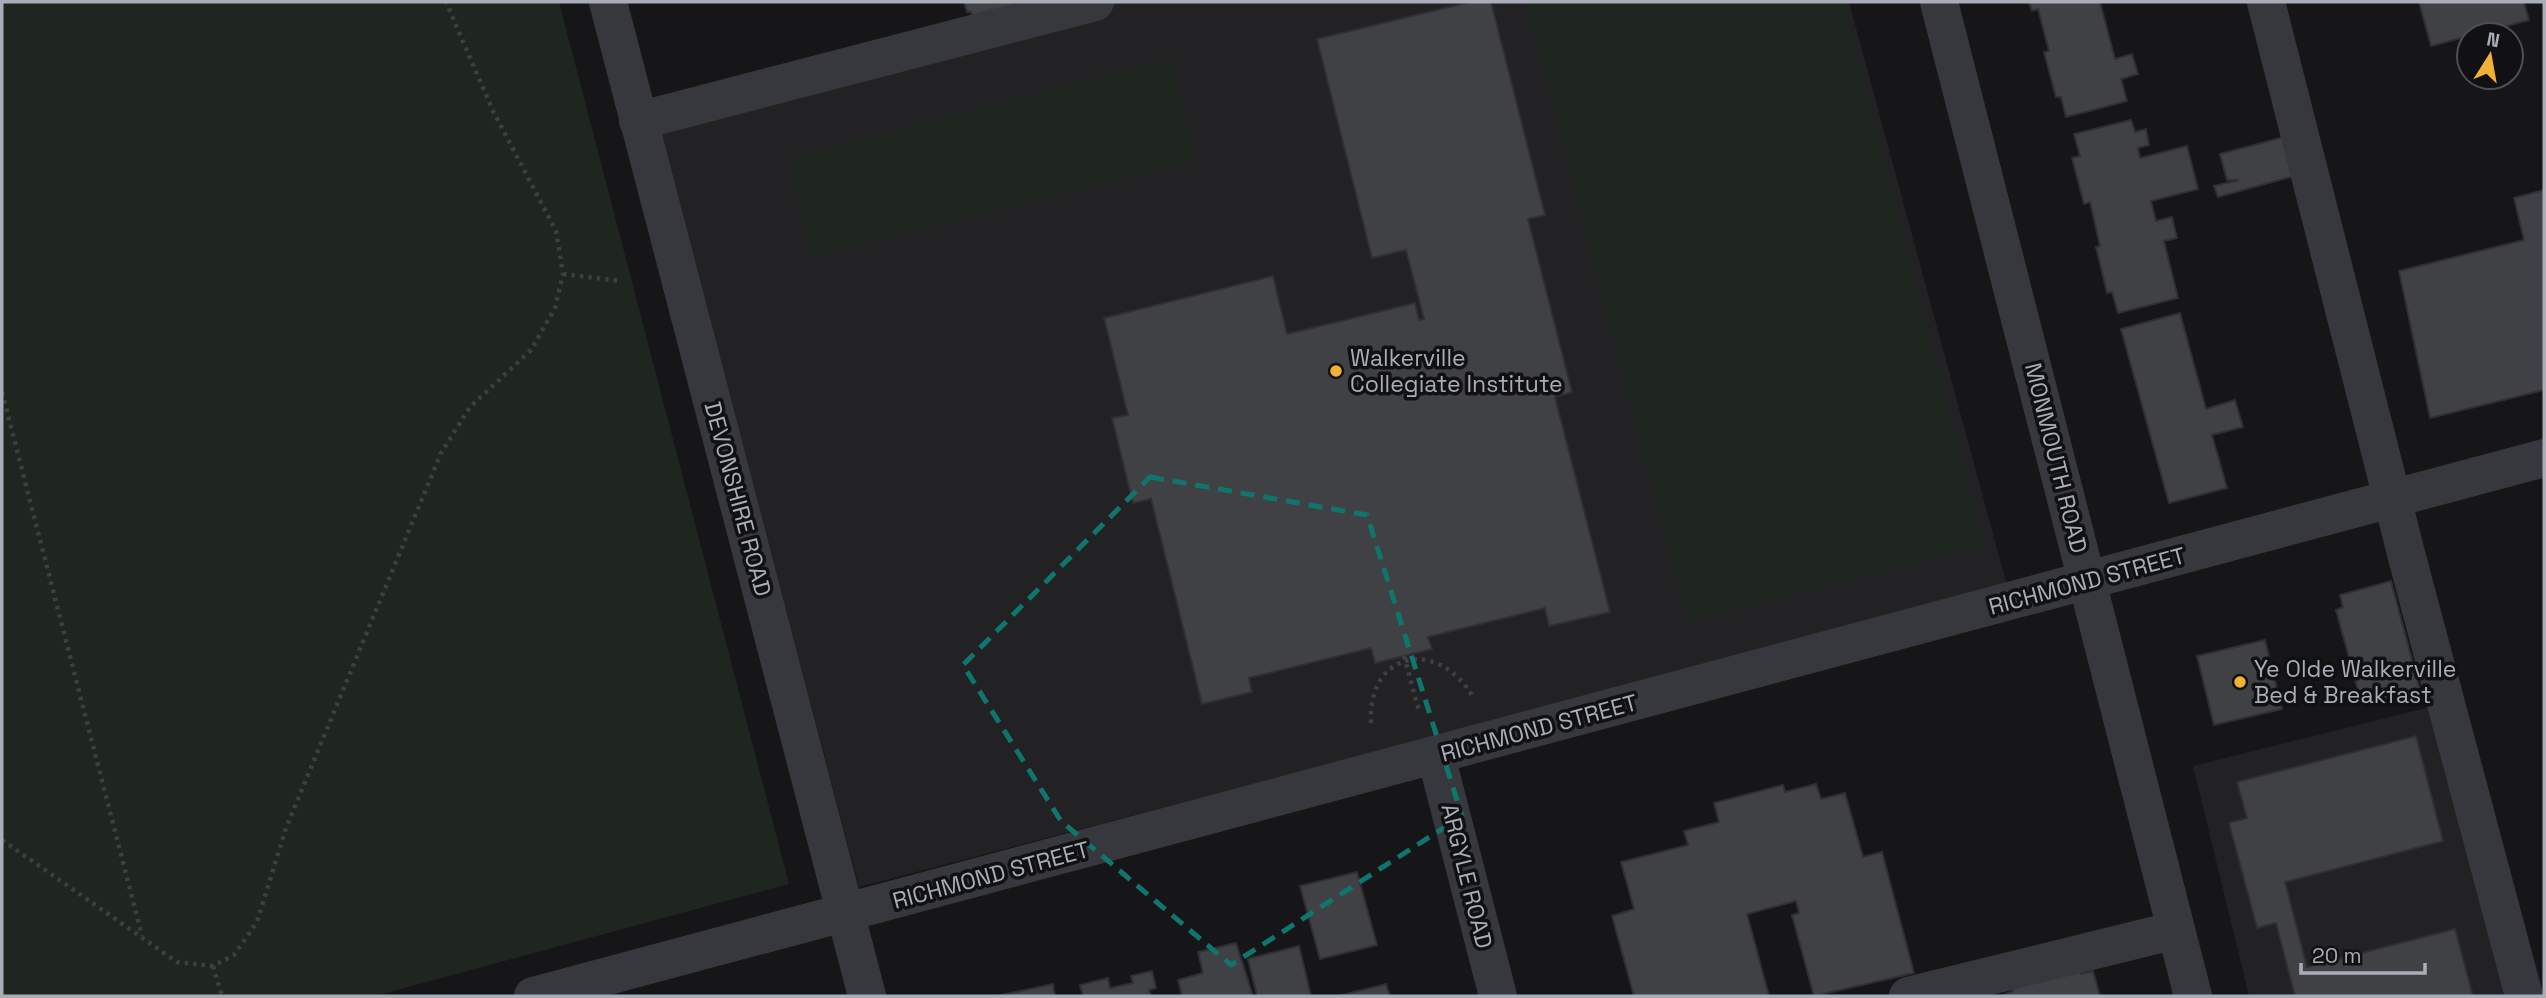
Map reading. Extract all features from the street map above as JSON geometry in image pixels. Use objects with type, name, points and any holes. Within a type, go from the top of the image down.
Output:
[{"type":"street","name":"DEVONSHIRE ROAD","points":[[608,2],[848,913],[867,996]]},
{"type":"street","points":[[638,121],[1095,2]]},
{"type":"street","name":"MONMOUTH ROAD","points":[[1939,2],[2193,996]]},
{"type":"street","points":[[2266,2],[2524,996]]},
{"type":"street","name":"RICHMOND STREET","points":[[533,996],[2544,458]]},
{"type":"street","name":"ARGYLE ROAD","points":[[1436,755],[1498,996]]},
{"type":"street","points":[[1908,996],[2176,930]]},
{"type":"path","points":[[2,840],[177,962],[213,966],[234,955],[257,922],[286,828],[441,453],[470,407],[531,350],[555,308],[563,274],[556,231],[493,111],[446,2]]},
{"type":"path","points":[[563,274],[622,281]]},
{"type":"path","points":[[2,392],[142,936]]},
{"type":"path","points":[[1404,659],[1419,711]]},
{"type":"path","points":[[1371,723],[1374,689],[1382,676],[1404,659],[1441,662],[1454,671],[1473,696]]},
{"type":"path","points":[[213,966],[222,996]]},
{"type":"highlighted area","points":[[1150,477],[1367,515],[1462,816],[1231,965],[1061,821],[963,665]]},
{"type":"shaded area","points":[[2,2],[559,2],[789,884],[375,996],[2,996]]},
{"type":"shaded area","name":"Walkerville Collegiate Institute","points":[[1098,2],[1849,2],[2009,593],[1476,726],[859,887],[654,108]]},
{"type":"shaded area","points":[[1526,2],[1843,2],[1984,546],[1687,622]]},
{"type":"shaded area","points":[[1172,58],[1196,161],[811,257],[789,158]]},
{"type":"shaded area","points":[[2446,703],[2517,996],[2249,996],[2193,766]]},
{"type":"building","points":[[964,2],[1015,2],[1017,9],[973,19]]},
{"type":"building","name":"Walkerville Collegiate Institute","points":[[1470,2],[1491,2],[1545,215],[1528,219],[1572,392],[1555,397],[1610,612],[1549,626],[1545,608],[1428,637],[1432,649],[1375,663],[1371,648],[1249,678],[1252,692],[1202,704],[1151,499],[1133,503],[1112,418],[1128,415],[1104,318],[1273,276],[1287,334],[1415,303],[1419,320],[1424,319],[1406,250],[1372,258],[1317,39]]},
{"type":"building","points":[[2029,2],[2100,2],[2115,59],[2132,54],[2138,74],[2121,79],[2127,101],[2066,117],[2061,97],[2056,97],[2044,52],[2049,51],[2038,9],[2032,11]]},
{"type":"building","points":[[2419,2],[2524,2],[2529,20],[2455,21],[2455,40],[2431,46]]},
{"type":"building","points":[[2131,120],[2135,132],[2146,129],[2149,145],[2138,148],[2140,158],[2187,146],[2198,189],[2151,201],[2156,221],[2172,217],[2177,238],[2164,241],[2178,298],[2118,313],[2112,292],[2107,293],[2096,247],[2100,246],[2090,202],[2084,204],[2072,158],[2080,156],[2074,134]]},
{"type":"building","points":[[2284,137],[2294,176],[2218,197],[2214,186],[2239,180],[2227,180],[2220,154]]},
{"type":"building","points":[[2544,190],[2544,390],[2430,418],[2399,271],[2524,240],[2514,198]]},
{"type":"building","points":[[2180,313],[2206,409],[2235,400],[2243,427],[2212,435],[2227,488],[2169,503],[2121,329]]},
{"type":"building","points":[[2391,581],[2420,690],[2362,705],[2336,610],[2343,607],[2340,595]]},
{"type":"building","name":"Ye Olde Walkerville Bed & Breakfast","points":[[2265,640],[2282,709],[2214,725],[2197,656]]},
{"type":"building","points":[[2416,736],[2443,841],[2285,882],[2307,967],[2455,929],[2473,996],[2295,996],[2276,923],[2257,928],[2229,823],[2247,818],[2237,782]]},
{"type":"building","points":[[1816,784],[1821,799],[1845,793],[1863,857],[1882,852],[1914,973],[1814,996],[1792,915],[1799,913],[1796,901],[1747,914],[1769,996],[1634,996],[1612,916],[1634,909],[1621,862],[1688,845],[1684,831],[1719,822],[1714,803],[1783,785],[1785,792]]},
{"type":"building","points":[[1357,872],[1377,945],[1320,959],[1300,886]]},
{"type":"building","points":[[1236,943],[1253,996],[1182,996],[1178,980],[1203,973],[1198,952]]},
{"type":"building","points":[[1299,946],[1311,996],[1257,996],[1248,959]]},
{"type":"building","points":[[2079,970],[2081,974],[2093,971],[2100,996],[2001,996],[2013,991],[2012,986]]},
{"type":"building","points":[[1152,971],[1156,988],[1149,990],[1151,996],[1083,996],[1080,985],[1108,978],[1110,988],[1133,983],[1131,976]]},
{"type":"building","points":[[1053,984],[1055,996],[997,996]]},
{"type":"building","points":[[1386,984],[1390,996],[1338,996]]},
{"type":"place","name":"Walkerville Collegiate Institute","points":[[1336,371]]},
{"type":"place","name":"Ye Olde Walkerville Bed & Breakfast","points":[[2240,682]]}]
